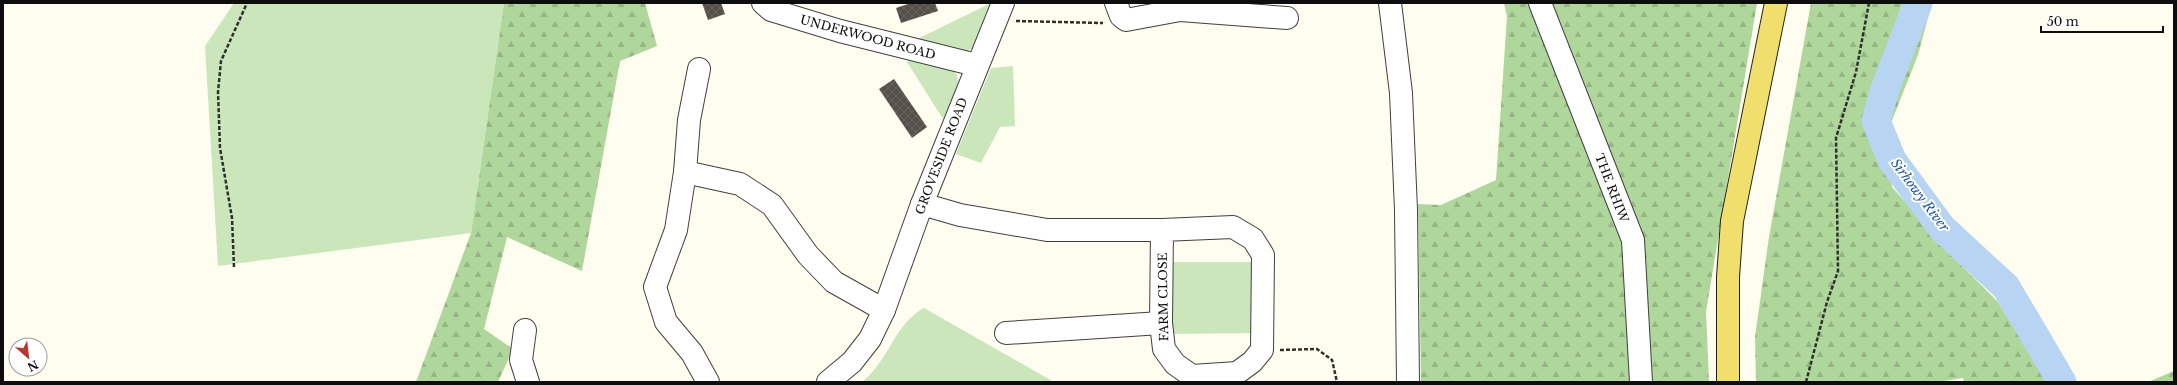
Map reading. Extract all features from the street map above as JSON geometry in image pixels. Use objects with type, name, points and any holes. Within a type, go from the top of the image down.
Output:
[{"type":"main road","points":[[1728,382],[1728,277],[1732,221],[1776,3]]},
{"type":"street","name":"UNDERWOOD ROAD","points":[[763,3],[771,10],[840,31],[976,65]]},
{"type":"street","points":[[1390,3],[1401,93],[1406,210],[1408,382]]},
{"type":"street","name":"THE RHIW","points":[[1540,3],[1633,240],[1641,382]]},
{"type":"street","points":[[1120,11],[1180,10],[1287,18]]},
{"type":"street","name":"GROVESIDE ROAD","points":[[828,382],[852,362],[870,339],[884,310],[922,204],[976,65],[999,12]]},
{"type":"street","points":[[699,69],[689,120],[685,172],[676,230],[655,287],[666,322],[692,353],[708,382]]},
{"type":"street","points":[[685,172],[740,184],[772,205],[808,256],[834,282],[884,310]]},
{"type":"street","points":[[922,204],[960,215],[1047,230],[1162,230],[1233,227],[1252,239],[1263,255],[1262,350]]},
{"type":"street","name":"FARM CLOSE","points":[[1162,230],[1161,323],[1164,349],[1175,364],[1192,376],[1237,373],[1252,362],[1262,350]]},
{"type":"street","points":[[1006,333],[1161,323]]},
{"type":"street","points":[[524,330],[522,360],[528,382]]},
{"type":"path","points":[[234,267],[232,218],[220,148],[218,92],[220,61],[247,3]]},
{"type":"path","points":[[1806,382],[1827,302],[1838,271],[1836,138],[1856,72],[1869,3]]},
{"type":"path","points":[[999,12],[1112,23],[1120,11]]},
{"type":"path","points":[[1262,350],[1317,349],[1332,360],[1337,382]]},
{"type":"green space","points":[[234,3],[504,3],[471,233],[218,266],[205,46]]},
{"type":"green space","points":[[504,3],[645,3],[657,46],[620,61],[582,271],[507,237],[484,329],[513,349],[498,382],[416,382],[471,233]]},
{"type":"green space","points":[[991,3],[973,48],[962,54],[911,42]]},
{"type":"green space","points":[[1504,3],[1757,3],[1706,312],[1709,382],[1421,382],[1418,204],[1441,205],[1496,180],[1507,17]]},
{"type":"green space","points":[[1811,3],[1932,3],[1918,55],[1891,123],[1892,187],[1959,263],[1998,302],[2047,382],[1964,382],[1963,378],[1938,382],[1756,382],[1755,337],[1769,237]]},
{"type":"green space","points":[[911,57],[940,63],[953,70],[957,75],[958,85],[943,119],[907,62]]},
{"type":"green space","points":[[1013,66],[1015,126],[1000,127],[981,163],[956,154],[991,68]]},
{"type":"green space","points":[[1168,262],[1257,262],[1257,333],[1170,334]]},
{"type":"green space","points":[[924,308],[1054,382],[862,382],[879,364],[906,323]]},
{"type":"green space","points":[[2174,371],[2174,382],[2148,382]]},
{"type":"building","points":[[702,3],[721,3],[725,14],[708,20]]},
{"type":"building","points":[[911,3],[935,3],[938,11],[901,23],[896,8]]},
{"type":"building","points":[[894,79],[927,127],[912,138],[879,89]]},
{"type":"waterway","name":"Sirhowy River","points":[[1918,3],[1885,89],[1876,121],[1892,160],[1942,228],[2006,287],[2062,382]]}]
